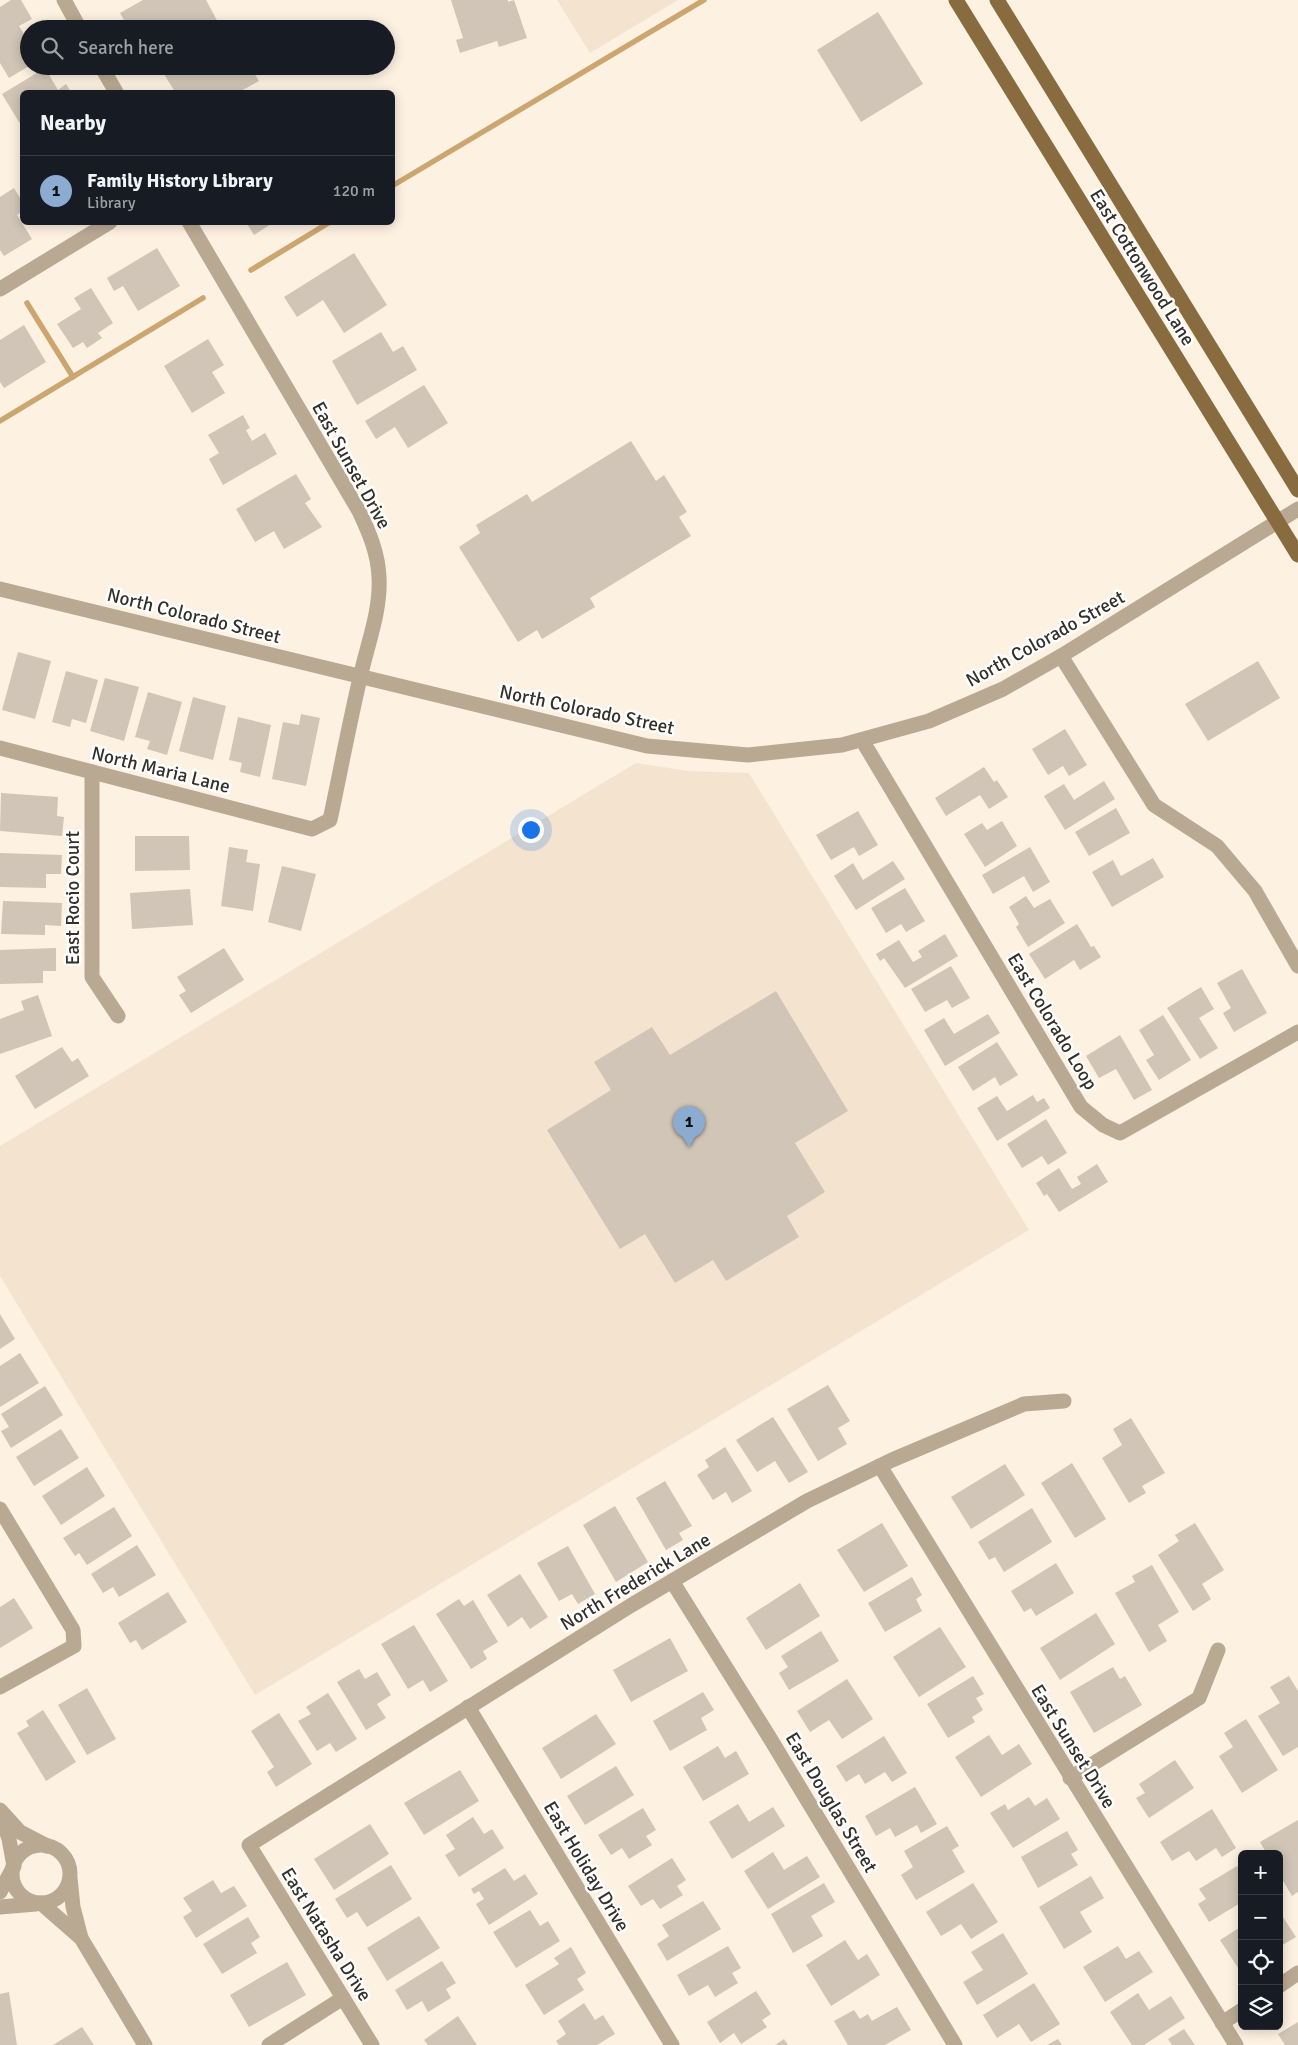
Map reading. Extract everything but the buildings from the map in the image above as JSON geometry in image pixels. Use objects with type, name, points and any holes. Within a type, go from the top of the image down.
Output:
[{"type":"main road","name":"East Cottonwood Lane","points":[[956,0],[1298,554]]},
{"type":"main road","name":"East Cottonwood Lane","points":[[997,0],[1298,490]]},
{"type":"street","points":[[64,0],[75,20]]},
{"type":"street","points":[[106,75],[115,90]]},
{"type":"street","points":[[0,289],[105,225]]},
{"type":"street","name":"East Sunset Drive","points":[[191,225],[368,531],[376,553],[379,577],[375,618],[360,677],[330,820],[312,828]]},
{"type":"street","name":"North Colorado Street","points":[[0,589],[647,746],[748,755],[842,745],[862,740],[929,722],[1003,689],[1061,656],[1298,509]]},
{"type":"street","points":[[1061,656],[1154,805],[1217,846],[1255,891],[1298,966]]},
{"type":"street","name":"East Colorado Loop","points":[[862,740],[1081,1107],[1103,1125],[1120,1133],[1298,1032]]},
{"type":"street","name":"North Maria Lane","points":[[0,748],[312,828]]},
{"type":"street","name":"East Rocio Court","points":[[92,772],[92,977],[118,1016]]},
{"type":"street","name":"North Frederick Lane","points":[[249,1844],[468,1707],[808,1501],[880,1466],[1024,1404],[1064,1402]]},
{"type":"street","name":"East Sunset Drive","points":[[880,1466],[1070,1778],[1236,2045]]},
{"type":"street","points":[[0,1509],[73,1630],[74,1646],[0,1687]]},
{"type":"street","name":"East Douglas Street","points":[[672,1582],[773,1743],[955,2045]]},
{"type":"street","points":[[1070,1778],[1199,1698],[1218,1650]]},
{"type":"street","name":"East Holiday Drive","points":[[468,1707],[672,2045]]},
{"type":"street","points":[[0,1810],[20,1832],[55,1849],[67,1861],[73,1906],[80,1938]]},
{"type":"street","points":[[0,1810],[9,1839],[13,1867],[12,1878],[15,1887],[29,1901],[40,1903],[80,1938],[145,2045]]},
{"type":"street","name":"East Natasha Drive","points":[[249,1844],[372,2045]]},
{"type":"street","points":[[0,1892],[22,1853],[30,1848],[47,1846]]},
{"type":"street","points":[[0,1908],[56,1900],[68,1887],[70,1878]]},
{"type":"street","points":[[1280,1985],[1298,1973]]},
{"type":"street","points":[[269,2045],[343,1998]]},
{"type":"street","points":[[1222,2023],[1238,2013]]},
{"type":"shaded area","points":[[557,0],[678,0],[590,53]]},
{"type":"shaded area","points":[[636,763],[688,771],[749,773],[1029,1230],[255,1695],[0,1276],[0,1146]]},
{"type":"waterway","points":[[395,184],[704,0]]},
{"type":"waterway","points":[[251,270],[325,225]]},
{"type":"waterway","points":[[0,421],[203,298]]},
{"type":"waterway","points":[[27,303],[73,377]]},
{"type":"place","name":"Family History Library","points":[[689,1147]]}]
